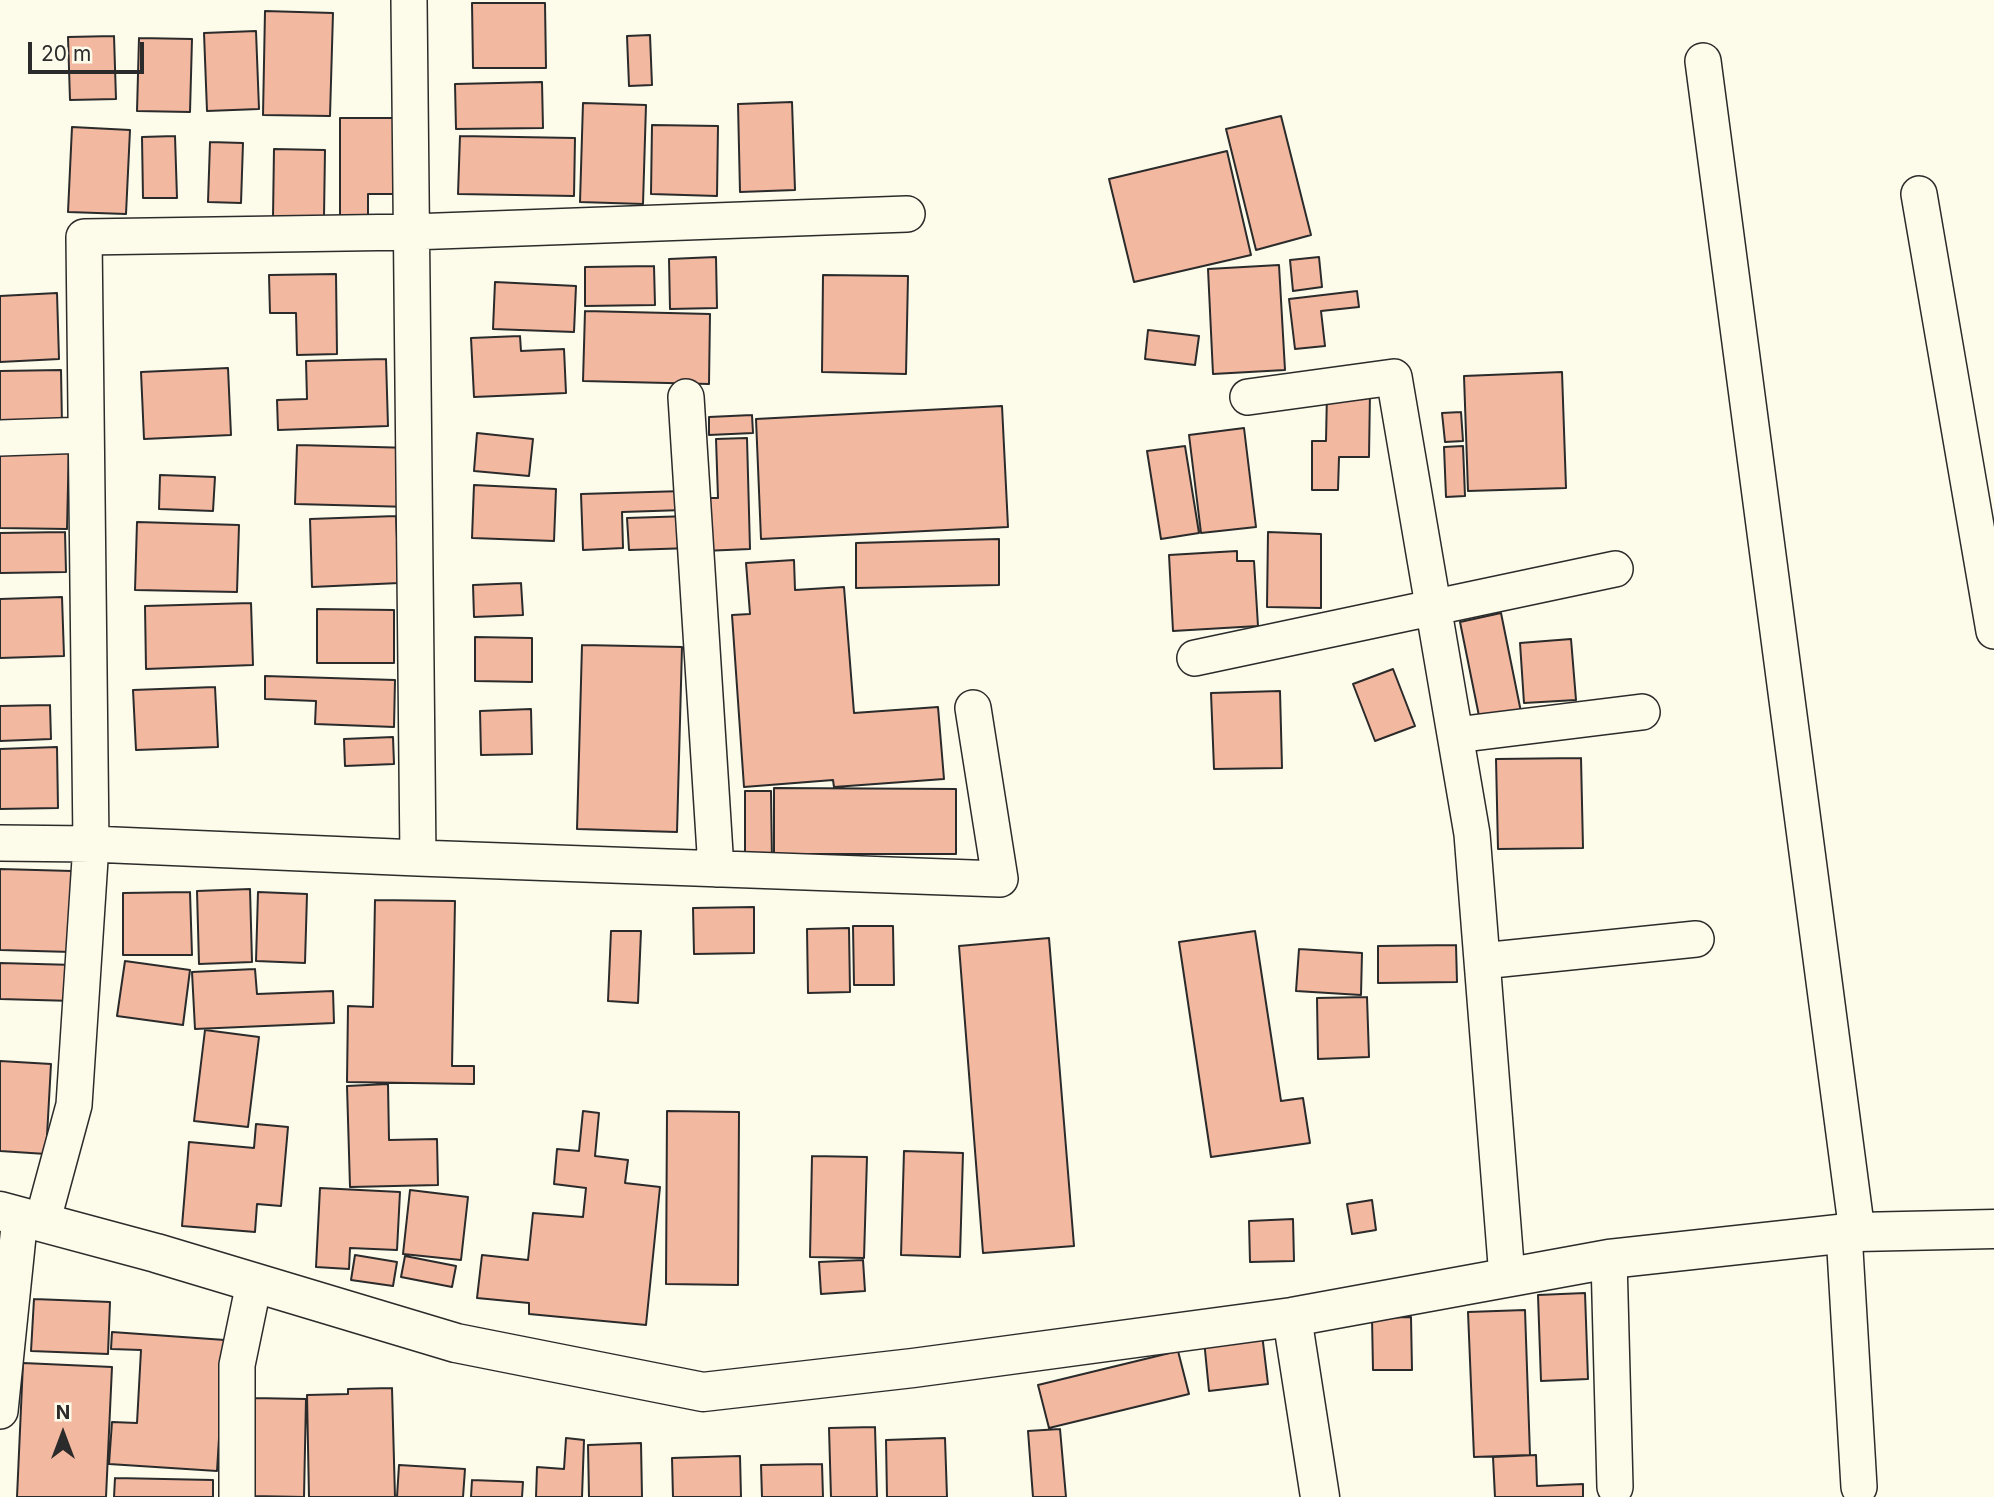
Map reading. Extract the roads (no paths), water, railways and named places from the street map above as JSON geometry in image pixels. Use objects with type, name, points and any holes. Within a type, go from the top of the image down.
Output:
[{"type":"street","points":[[409,0],[418,858]]},
{"type":"street","points":[[1703,61],[1850,1232],[1859,1487]]},
{"type":"street","points":[[1919,194],[1994,631]]},
{"type":"street","points":[[0,1411],[21,1217],[74,1105],[91,844],[85,237],[411,232],[907,214]]},
{"type":"street","points":[[1248,397],[1394,377],[1472,834],[1507,1277]]},
{"type":"street","points":[[686,397],[716,869]]},
{"type":"street","points":[[0,438],[86,435]]},
{"type":"street","points":[[1195,658],[1615,569]]},
{"type":"street","points":[[0,843],[91,844],[1000,879],[973,708]]},
{"type":"street","points":[[1456,735],[1642,712]]},
{"type":"street","points":[[1482,961],[1696,939]]},
{"type":"street","points":[[21,1217],[456,1343],[704,1392],[913,1368],[1292,1317],[1609,1259],[1850,1232],[1994,1229]]},
{"type":"street","points":[[1609,1259],[1615,1487]]},
{"type":"street","points":[[237,1497],[237,1365],[254,1283]]},
{"type":"street","points":[[1292,1317],[1320,1497]]}]
